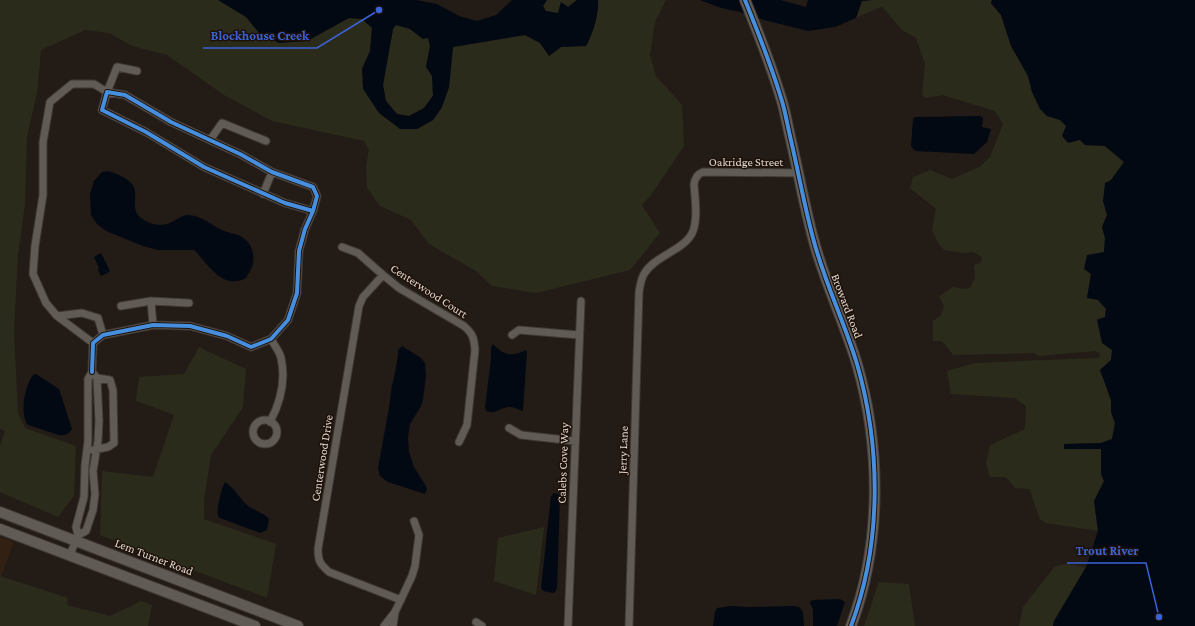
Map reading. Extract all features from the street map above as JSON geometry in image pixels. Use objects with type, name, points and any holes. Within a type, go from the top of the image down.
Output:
[{"type":"main road","name":"Broward Road","points":[[745,0],[781,99],[813,237],[820,261],[848,336],[868,407],[873,448],[875,493],[871,540],[865,576],[850,626]]},
{"type":"main road","name":"Lem Turner Road","points":[[0,512],[76,538],[298,626]]},
{"type":"main road","points":[[0,529],[255,626]]},
{"type":"main road","points":[[221,613],[226,598]]},
{"type":"street","points":[[137,71],[117,67],[107,92],[102,110],[146,132],[204,167],[285,203],[313,211]]},
{"type":"street","points":[[72,84],[94,84],[107,92],[124,95],[171,122],[240,154],[272,172],[313,187],[317,196],[299,251],[297,293],[288,320],[271,339],[251,346],[227,336],[190,326],[153,325],[103,335],[93,343],[57,316],[46,303],[33,274],[35,246],[43,195],[43,142],[50,102],[72,84]]},
{"type":"street","points":[[210,140],[222,123],[266,141]]},
{"type":"street","points":[[263,194],[272,172]]},
{"type":"street","name":"Oakridge Street","points":[[644,274],[650,266],[681,244],[693,232],[695,214],[694,184],[699,174],[703,172],[798,173]]},
{"type":"street","name":"Centerwood Court","points":[[342,247],[358,253],[399,288],[464,326],[471,333],[474,340],[475,350],[467,425],[459,442]]},
{"type":"street","name":"Jerry Lane","points":[[629,626],[639,292],[644,274]]},
{"type":"street","name":"Centerwood Drive","points":[[383,275],[363,297],[359,306],[318,549],[318,558],[321,566],[329,572],[401,600]]},
{"type":"street","name":"Calebs Cove Way","points":[[568,626],[581,301]]},
{"type":"street","points":[[151,302],[153,325]]},
{"type":"street","points":[[121,306],[151,302],[189,303]]},
{"type":"street","points":[[57,316],[82,313],[98,318],[103,335]]},
{"type":"street","points":[[512,335],[518,330],[579,335]]},
{"type":"street","points":[[270,422],[275,413],[280,395],[283,375],[281,357],[271,339]]},
{"type":"street","points":[[76,538],[86,531],[93,510],[95,494],[93,471],[98,441],[98,421],[93,343]]},
{"type":"street","points":[[70,555],[76,538],[76,527],[84,497],[85,465],[88,440],[88,379],[94,375]]},
{"type":"street","points":[[87,449],[96,450],[108,448],[114,443],[113,390],[110,380],[94,375]]},
{"type":"street","points":[[509,428],[521,435],[575,441]]},
{"type":"street","points":[[384,626],[395,612],[412,576],[415,566],[418,535],[414,521]]},
{"type":"street","points":[[393,626],[395,612]]},
{"type":"street","points":[[476,622],[482,626]]},
{"type":"shaded area","points":[[218,0],[416,0],[437,4],[459,16],[477,21],[496,15],[512,0],[547,0],[543,6],[546,11],[558,13],[561,2],[568,7],[577,0],[598,0],[598,11],[595,24],[586,46],[561,47],[549,56],[540,43],[525,35],[453,47],[449,87],[442,107],[433,120],[417,129],[400,129],[379,113],[363,89],[362,69],[370,51],[372,28],[362,19],[349,18],[307,41],[279,43],[260,34],[246,17]],"holes":[[[396,25],[410,29],[423,39],[428,38],[430,46],[426,67],[432,76],[433,96],[424,108],[409,116],[397,114],[386,101],[383,85],[393,29]]]},
{"type":"shaded area","points":[[700,0],[780,0],[806,7],[808,0],[872,0],[862,1],[856,18],[835,27],[808,31],[721,8]]},
{"type":"shaded area","points":[[992,0],[1195,0],[1195,626],[1053,626],[1054,621],[1086,567],[1098,531],[1094,501],[1104,481],[1101,474],[1101,449],[1064,449],[1064,444],[1101,443],[1112,439],[1115,423],[1111,412],[1111,400],[1100,370],[1111,360],[1112,350],[1102,343],[1097,320],[1105,317],[1106,309],[1098,300],[1087,298],[1091,274],[1084,269],[1087,255],[1104,252],[1105,238],[1102,227],[1107,215],[1103,201],[1105,183],[1111,180],[1124,162],[1105,146],[1085,145],[1080,140],[1068,143],[1062,136],[1066,126],[1060,120],[1047,116],[1040,109],[1032,92],[1028,76],[1011,46],[1001,15],[991,3]]},
{"type":"shaded area","points":[[980,116],[983,118],[982,127],[991,129],[987,142],[974,154],[915,151],[911,146],[913,119],[915,117]]},
{"type":"shaded area","points":[[108,171],[124,178],[132,184],[135,192],[135,206],[137,214],[148,222],[162,225],[189,215],[202,219],[226,232],[244,238],[250,245],[253,253],[252,267],[246,278],[231,281],[219,276],[194,250],[158,250],[143,246],[106,231],[97,224],[91,215],[90,194],[94,181],[102,172]]},
{"type":"shaded area","points":[[101,253],[110,271],[101,276],[94,257]]},
{"type":"shaded area","points":[[493,344],[501,351],[508,354],[516,354],[526,350],[527,352],[523,411],[510,407],[492,412],[486,411],[485,407],[491,348]]},
{"type":"shaded area","points":[[402,346],[421,358],[425,363],[426,375],[423,400],[410,424],[408,437],[409,452],[414,467],[427,489],[425,494],[388,482],[380,476],[378,468],[398,350]]},
{"type":"shaded area","points":[[36,374],[59,389],[72,429],[66,435],[59,435],[28,425],[25,420],[24,400],[30,380],[33,375]]},
{"type":"shaded area","points":[[225,482],[232,487],[247,505],[269,519],[267,530],[260,533],[219,517],[219,504],[222,488]]},
{"type":"shaded area","points":[[554,493],[559,494],[560,498],[557,589],[553,593],[543,591],[541,588],[551,496]]},
{"type":"shaded area","points":[[0,537],[14,542],[1,577],[0,576]]},
{"type":"shaded area","points":[[840,599],[845,602],[837,626],[813,626],[813,609],[810,603],[811,601]]},
{"type":"shaded area","points":[[730,606],[799,607],[803,612],[804,626],[713,626],[717,608]]},
{"type":"green space","points":[[0,0],[218,0],[246,17],[260,34],[307,41],[349,18],[362,19],[372,27],[370,51],[362,69],[400,129],[417,129],[433,120],[442,107],[449,87],[453,47],[525,35],[540,43],[549,56],[561,47],[586,46],[595,24],[598,12],[598,0],[666,0],[655,22],[650,55],[656,76],[682,105],[684,146],[651,195],[642,205],[660,233],[630,270],[536,293],[492,286],[476,271],[429,244],[411,220],[380,206],[367,188],[366,166],[369,150],[364,141],[272,121],[224,95],[167,55],[132,46],[109,33],[85,30],[41,50],[37,93],[27,136],[25,204],[18,255],[14,332],[18,413],[25,428],[76,446],[74,496],[58,517],[0,492],[0,446],[5,431],[0,429]]},
{"type":"green space","points":[[547,0],[577,0],[558,14],[546,11],[543,7]]},
{"type":"green space","points":[[992,0],[991,4],[1001,15],[1011,46],[1028,76],[1032,92],[1047,116],[1060,120],[1085,145],[1105,146],[1124,162],[1111,180],[1103,201],[1107,215],[1102,227],[1105,238],[1104,253],[1091,274],[1087,297],[1098,300],[1106,309],[1105,317],[1097,319],[1112,350],[1111,360],[1100,370],[1111,400],[1111,412],[1115,423],[1112,439],[1101,443],[1064,444],[1064,449],[1101,449],[1101,474],[1104,481],[1094,501],[1098,531],[1046,523],[1040,519],[1030,489],[1015,488],[1006,477],[990,477],[986,463],[990,445],[1025,429],[1026,406],[1015,398],[951,394],[947,371],[975,363],[1099,358],[1100,353],[1095,351],[1039,356],[1034,353],[953,355],[942,341],[933,341],[933,321],[941,315],[944,306],[939,296],[953,287],[963,289],[970,288],[975,278],[974,265],[981,263],[982,257],[973,252],[964,253],[944,250],[938,243],[932,230],[936,209],[910,188],[913,177],[930,170],[952,179],[979,167],[990,157],[1003,124],[995,111],[942,95],[926,98],[922,95],[925,64],[916,38],[902,30],[882,7],[856,18],[862,1]]},
{"type":"green space","points":[[396,25],[410,29],[423,39],[428,38],[430,46],[426,67],[432,76],[433,95],[424,108],[409,116],[397,114],[386,101],[383,85],[393,29]]},
{"type":"green space","points":[[199,347],[246,369],[243,407],[211,455],[204,500],[204,519],[276,544],[267,598],[100,535],[102,471],[153,477],[174,415],[136,401],[139,377],[184,374]]},
{"type":"green space","points":[[544,527],[536,595],[494,581],[498,538]]},
{"type":"green space","points":[[1066,564],[1086,567],[1054,621],[1053,626],[1019,626],[1023,607],[1055,566]]},
{"type":"green space","points":[[0,576],[68,598],[67,605],[110,616],[141,601],[152,605],[148,626],[0,626]]},
{"type":"green space","points":[[879,582],[909,584],[915,626],[864,626]]},
{"type":"cycle path","points":[[745,0],[769,61],[782,103],[813,238],[857,364],[871,428],[875,495],[873,529],[861,595],[851,626]]},
{"type":"cycle path","points":[[92,372],[93,343],[103,335],[153,325],[190,326],[227,336],[251,347],[271,339],[288,320],[297,293],[299,251],[305,229],[313,211],[317,196],[313,187],[272,172],[240,154],[171,122],[125,95],[107,92],[102,110],[146,132],[204,167],[285,203],[313,211]]},
{"type":"place","name":"Blockhouse Creek","points":[[379,10]]},
{"type":"place","name":"Trout River","points":[[1159,617]]}]
